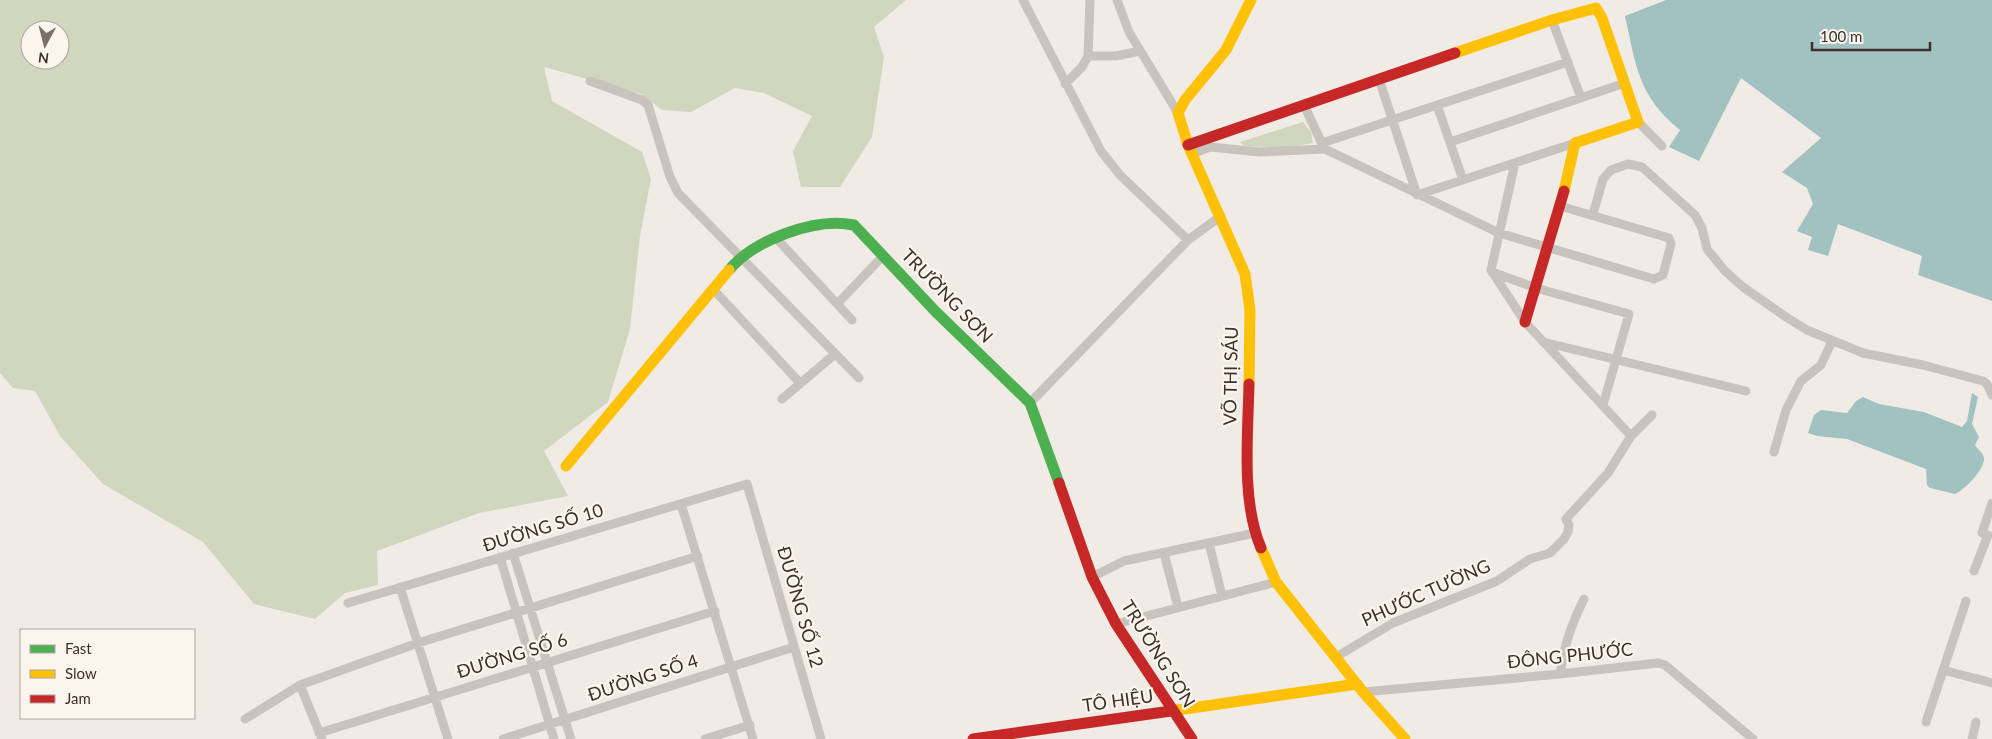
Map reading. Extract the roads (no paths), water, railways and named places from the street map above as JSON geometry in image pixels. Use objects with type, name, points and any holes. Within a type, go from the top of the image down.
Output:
[{"type":"street","points":[[1024,0],[1065,84],[1108,162],[1188,240]]},
{"type":"street","points":[[1065,84],[1082,67],[1088,56],[1090,0]]},
{"type":"street","points":[[1117,0],[1129,32],[1178,113]]},
{"type":"street","points":[[1178,113],[1185,98],[1220,59],[1251,0]]},
{"type":"street","points":[[1190,149],[1304,105],[1591,8],[1599,11],[1638,122],[1662,146]]},
{"type":"street","points":[[1552,20],[1581,98]]},
{"type":"street","points":[[1088,56],[1116,56],[1140,51]]},
{"type":"street","points":[[1190,149],[1210,147],[1260,152],[1323,146],[1437,104],[1568,62]]},
{"type":"street","points":[[1379,79],[1417,194]]},
{"type":"street","points":[[590,81],[642,100],[648,105],[674,185],[685,201],[859,378]]},
{"type":"street","points":[[1450,142],[1624,83]]},
{"type":"street","points":[[1437,104],[1462,180]]},
{"type":"street","points":[[1304,105],[1323,146],[1417,194],[1499,233],[1654,279],[1661,278],[1671,244],[1669,238],[1593,214],[1560,206]]},
{"type":"street","name":"VÕ THỊ SÁU","points":[[1178,113],[1190,149],[1245,274],[1249,291],[1248,474],[1250,504],[1255,533],[1276,582],[1360,688],[1404,739]]},
{"type":"street","points":[[1417,194],[1638,122]]},
{"type":"street","points":[[1525,322],[1548,249],[1575,143]]},
{"type":"street","points":[[1514,163],[1491,266],[1492,272],[1525,322],[1631,436]]},
{"type":"street","points":[[1593,214],[1603,179],[1611,170],[1628,164],[1642,167],[1696,215],[1702,228],[1707,249],[1725,271],[1771,308],[1807,330],[1863,353],[1986,382],[1992,395]]},
{"type":"street","points":[[1030,403],[1188,240],[1221,216]]},
{"type":"street","name":"TRƯỜNG SƠN","points":[[566,466],[739,258],[758,245],[776,238],[845,222],[854,225],[936,312],[1030,403],[1092,577],[1116,624],[1171,711],[1192,739]]},
{"type":"street","points":[[776,238],[852,320]]},
{"type":"street","points":[[837,304],[883,256]]},
{"type":"street","points":[[1492,272],[1536,288],[1630,314],[1603,405]]},
{"type":"street","points":[[713,289],[800,383]]},
{"type":"street","points":[[1774,452],[1786,410],[1801,381],[1821,365],[1832,341]]},
{"type":"street","points":[[1543,342],[1746,391]]},
{"type":"street","points":[[782,399],[835,354]]},
{"type":"street","name":"PHƯỚC TƯỜNG","points":[[1336,657],[1393,623],[1497,580],[1530,559],[1550,553],[1564,540],[1569,525],[1566,519],[1608,473],[1631,436],[1652,415]]},
{"type":"street","name":"ĐƯỜNG SỐ 10","points":[[348,602],[747,484]]},
{"type":"street","name":"ĐƯỜNG SỐ 12","points":[[747,484],[821,739]]},
{"type":"street","points":[[1974,571],[1992,503]]},
{"type":"street","points":[[681,504],[753,739]]},
{"type":"street","points":[[1092,577],[1124,561],[1255,533]]},
{"type":"street","points":[[1209,543],[1222,596]]},
{"type":"street","points":[[514,553],[571,739]]},
{"type":"street","points":[[1164,553],[1178,607]]},
{"type":"street","points":[[246,719],[300,685],[418,644],[698,556]]},
{"type":"street","points":[[500,557],[554,739]]},
{"type":"street","points":[[1116,624],[1276,582]]},
{"type":"street","points":[[400,587],[448,739]]},
{"type":"street","points":[[1560,674],[1564,648],[1570,628],[1584,600]]},
{"type":"street","points":[[1926,722],[1966,601]]},
{"type":"street","name":"ĐƯỜNG SỐ 6","points":[[321,736],[435,697],[715,611]]},
{"type":"street","name":"ĐƯỜNG SỐ 4","points":[[503,739],[794,647]]},
{"type":"street","name":"ĐÔNG PHƯỚC","points":[[1360,688],[1560,674],[1658,663],[1665,665],[1753,739]]},
{"type":"street","points":[[1943,670],[1992,683]]},
{"type":"street","points":[[300,685],[321,736]]},
{"type":"street","name":"TÔ HIỆU","points":[[973,739],[1171,711],[1360,688]]},
{"type":"street","points":[[1972,739],[1976,722]]},
{"type":"street","points":[[705,739],[750,725]]},
{"type":"water","points":[[1666,0],[1992,0],[1992,301],[1918,275],[1922,256],[1838,224],[1828,256],[1808,250],[1812,237],[1797,231],[1813,204],[1807,188],[1782,172],[1821,138],[1741,78],[1699,161],[1669,147],[1680,130],[1655,105],[1647,92],[1636,65],[1625,16]]},
{"type":"water","points":[[1972,393],[1978,397],[1972,424],[1979,437],[1975,445],[1984,458],[1981,468],[1974,479],[1955,494],[1930,488],[1927,485],[1926,469],[1847,439],[1817,436],[1808,433],[1814,415],[1821,410],[1847,413],[1856,401],[1863,397],[1879,404],[1924,412],[1962,427],[1967,421]]}]
